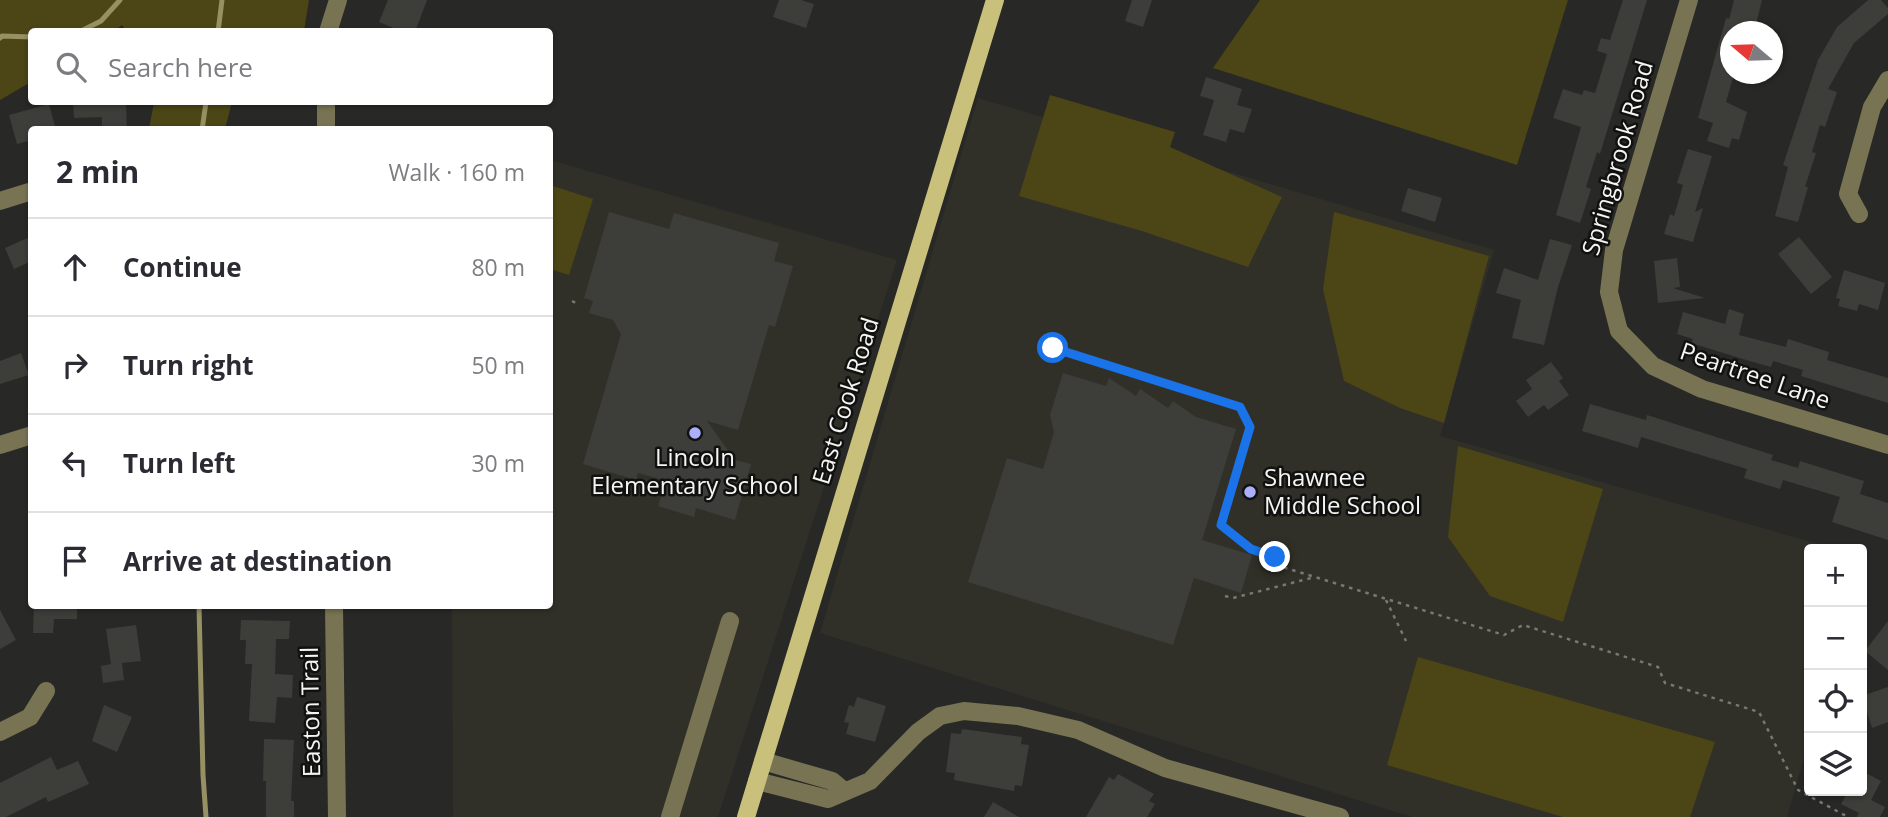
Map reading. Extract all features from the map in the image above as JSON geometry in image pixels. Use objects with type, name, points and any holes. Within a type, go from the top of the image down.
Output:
[{"type":"main road","name":"East Cook Road","points":[[746,817],[995,0]]},
{"type":"street","points":[[329,28],[338,0]]},
{"type":"street","name":"Springbrook Road","points":[[1619,331],[1609,292],[1614,250],[1689,0]]},
{"type":"street","points":[[1858,214],[1847,194],[1872,107],[1888,80]]},
{"type":"street","points":[[326,105],[326,126]]},
{"type":"street","points":[[0,201],[28,192]]},
{"type":"street","name":"Peartree Lane","points":[[1619,331],[1653,366],[1702,389],[1888,445]]},
{"type":"street","points":[[0,445],[28,436]]},
{"type":"street","name":"Easton Trail","points":[[334,609],[337,817]]},
{"type":"street","points":[[670,817],[730,621]]},
{"type":"street","points":[[0,732],[30,717],[46,691]]},
{"type":"street","points":[[757,781],[828,799],[870,781],[918,732],[940,716],[964,711],[1018,716],[1078,730],[1165,768],[1339,817]]},
{"type":"street","points":[[763,761],[832,782],[844,791]]},
{"type":"path","points":[[1053,348],[1240,407],[1250,427],[1221,525],[1251,549],[1275,557],[1279,566],[1504,635],[1523,625],[1658,667],[1665,683],[1759,712],[1798,790],[1848,817]]},
{"type":"path","points":[[1225,596],[1233,598],[1315,577]]},
{"type":"path","points":[[1385,598],[1406,641]]},
{"type":"shaded area","points":[[0,0],[309,0],[304,28],[124,28],[122,25],[118,28],[28,28],[28,84],[0,100]]},
{"type":"shaded area","points":[[1260,0],[1568,0],[1517,165],[1213,68]]},
{"type":"shaded area","points":[[1050,95],[1175,132],[1170,147],[1282,197],[1248,267],[1142,231],[1019,196]]},
{"type":"shaded area","name":"Shawnee Middle School","points":[[978,98],[1494,250],[1440,436],[1818,544],[1804,544],[1804,759],[1787,817],[1412,817],[820,633]]},
{"type":"shaded area","points":[[153,105],[231,105],[226,126],[150,126]]},
{"type":"shaded area","name":"Lincoln Elementary School","points":[[553,161],[897,260],[718,817],[453,817],[452,609],[553,609]]},
{"type":"shaded area","points":[[553,186],[593,199],[569,275],[553,270]]},
{"type":"shaded area","points":[[1334,212],[1489,256],[1444,423],[1400,408],[1344,381],[1323,289]]},
{"type":"shaded area","points":[[1458,446],[1603,489],[1563,622],[1490,596],[1448,537]]},
{"type":"shaded area","points":[[1418,657],[1715,742],[1690,817],[1563,817],[1387,765]]},
{"type":"building","points":[[388,0],[427,0],[416,28],[393,28],[379,22]]},
{"type":"building","points":[[779,0],[801,0],[814,4],[806,28],[773,17]]},
{"type":"building","points":[[1132,0],[1152,0],[1143,27],[1125,21]]},
{"type":"building","points":[[1623,0],[1647,0],[1600,154],[1597,152],[1586,187],[1591,189],[1580,223],[1556,215],[1581,127],[1553,118],[1563,89],[1582,95],[1584,90],[1595,93],[1607,54],[1597,51],[1601,38],[1610,40]]},
{"type":"building","points":[[1734,0],[1762,0],[1757,21],[1725,21],[1726,18],[1729,19]]},
{"type":"building","points":[[1868,0],[1881,0],[1888,8],[1888,14],[1854,43],[1828,89],[1837,92],[1825,127],[1820,125],[1812,152],[1816,153],[1798,222],[1775,216],[1788,167],[1783,165],[1818,60],[1837,27]]},
{"type":"building","points":[[1720,39],[1720,84],[1731,84],[1726,102],[1747,112],[1739,140],[1732,138],[1729,148],[1707,141],[1713,123],[1698,118]]},
{"type":"building","points":[[1206,77],[1242,89],[1237,105],[1252,109],[1244,133],[1230,129],[1226,142],[1203,135],[1214,100],[1200,96]]},
{"type":"building","points":[[49,105],[55,126],[28,126],[28,141],[17,144],[9,115]]},
{"type":"building","points":[[73,105],[126,105],[127,126],[102,126],[102,117],[74,118]]},
{"type":"building","points":[[1688,149],[1712,156],[1695,212],[1703,208],[1693,242],[1664,234],[1670,214],[1674,216],[1683,185],[1677,183]]},
{"type":"building","points":[[1408,188],[1442,198],[1435,222],[1401,211]]},
{"type":"building","name":"Lincoln Elementary School","points":[[609,212],[669,229],[674,213],[779,243],[774,261],[793,266],[775,327],[769,325],[738,430],[707,421],[735,460],[751,464],[735,520],[696,508],[694,517],[658,506],[666,481],[638,473],[636,480],[583,464],[621,334],[613,320],[589,313],[593,301],[584,298]]},
{"type":"building","points":[[1799,237],[1832,277],[1811,294],[1778,254]]},
{"type":"building","points":[[28,238],[28,263],[14,269],[5,248]]},
{"type":"building","points":[[1550,239],[1572,245],[1558,287],[1544,345],[1512,338],[1521,300],[1496,293],[1504,268],[1538,280]]},
{"type":"building","points":[[1677,258],[1680,287],[1673,288],[1705,298],[1658,303],[1654,261]]},
{"type":"building","points":[[1844,270],[1885,283],[1878,310],[1859,304],[1857,311],[1838,306],[1840,299],[1836,298]]},
{"type":"building","points":[[1729,309],[1744,314],[1739,335],[1786,347],[1788,339],[1829,352],[1827,360],[1888,378],[1888,403],[1801,376],[1803,370],[1773,361],[1771,367],[1746,360],[1691,343],[1693,339],[1677,334],[1683,312],[1725,324]]},
{"type":"building","points":[[21,353],[28,375],[0,384],[0,361]]},
{"type":"building","points":[[1551,362],[1563,378],[1559,381],[1569,395],[1548,410],[1544,405],[1528,417],[1516,401],[1532,389],[1526,380]]},
{"type":"building","points":[[1063,373],[1106,386],[1109,378],[1136,396],[1140,389],[1168,408],[1173,401],[1196,417],[1236,429],[1202,540],[1252,555],[1241,593],[1194,578],[1173,645],[968,582],[1007,458],[1043,469],[1054,432],[1050,415]]},
{"type":"building","points":[[1590,404],[1646,420],[1647,415],[1773,455],[1771,460],[1798,468],[1800,461],[1864,481],[1860,494],[1888,503],[1888,540],[1832,522],[1840,497],[1783,480],[1780,489],[1744,478],[1747,469],[1641,437],[1638,448],[1582,431]]},
{"type":"building","points":[[34,609],[77,609],[77,619],[54,619],[53,633],[33,633]]},
{"type":"building","points":[[0,610],[16,640],[0,649]]},
{"type":"building","points":[[241,620],[290,621],[289,639],[276,639],[275,674],[293,675],[292,698],[277,697],[275,723],[249,721],[252,664],[245,664],[246,640],[240,640]]},
{"type":"building","points":[[1888,621],[1888,670],[1867,653],[1867,648]]},
{"type":"building","points":[[136,625],[141,661],[122,663],[124,680],[103,683],[101,666],[111,664],[106,629]]},
{"type":"building","points":[[1888,687],[1888,722],[1872,728],[1867,712],[1867,694]]},
{"type":"building","points":[[857,697],[886,706],[875,742],[846,734],[849,723],[844,722],[849,705],[854,707]]},
{"type":"building","points":[[104,705],[132,717],[117,752],[92,741]]},
{"type":"building","points":[[962,729],[1022,737],[1021,744],[1029,745],[1022,786],[1015,785],[1014,791],[954,780],[955,773],[946,772],[951,733],[961,734]]},
{"type":"building","points":[[264,739],[294,740],[291,801],[294,801],[294,817],[266,817]]},
{"type":"building","points":[[51,757],[57,770],[78,761],[89,784],[48,802],[46,797],[6,817],[0,817],[0,783]]},
{"type":"building","points":[[1118,774],[1154,794],[1149,801],[1155,804],[1147,817],[1086,817],[1109,777],[1114,780]]},
{"type":"building","points":[[1867,774],[1881,781],[1871,800],[1885,807],[1880,817],[1857,817],[1859,813],[1841,804],[1845,796],[1867,796]]},
{"type":"building","points":[[993,802],[1019,817],[984,817]]},
{"type":"waterway","points":[[87,28],[101,21],[120,0]]},
{"type":"waterway","points":[[218,28],[222,0]]},
{"type":"waterway","points":[[0,38],[28,37]]},
{"type":"waterway","points":[[203,126],[206,105]]},
{"type":"waterway","points":[[199,609],[206,817]]},
{"type":"place","name":"Lincoln Elementary School","points":[[695,433]]},
{"type":"place","name":"Shawnee Middle School","points":[[1250,492]]},
{"type":"route","points":[[1053,348],[1240,407],[1250,427],[1221,525],[1251,549],[1275,557]]}]
